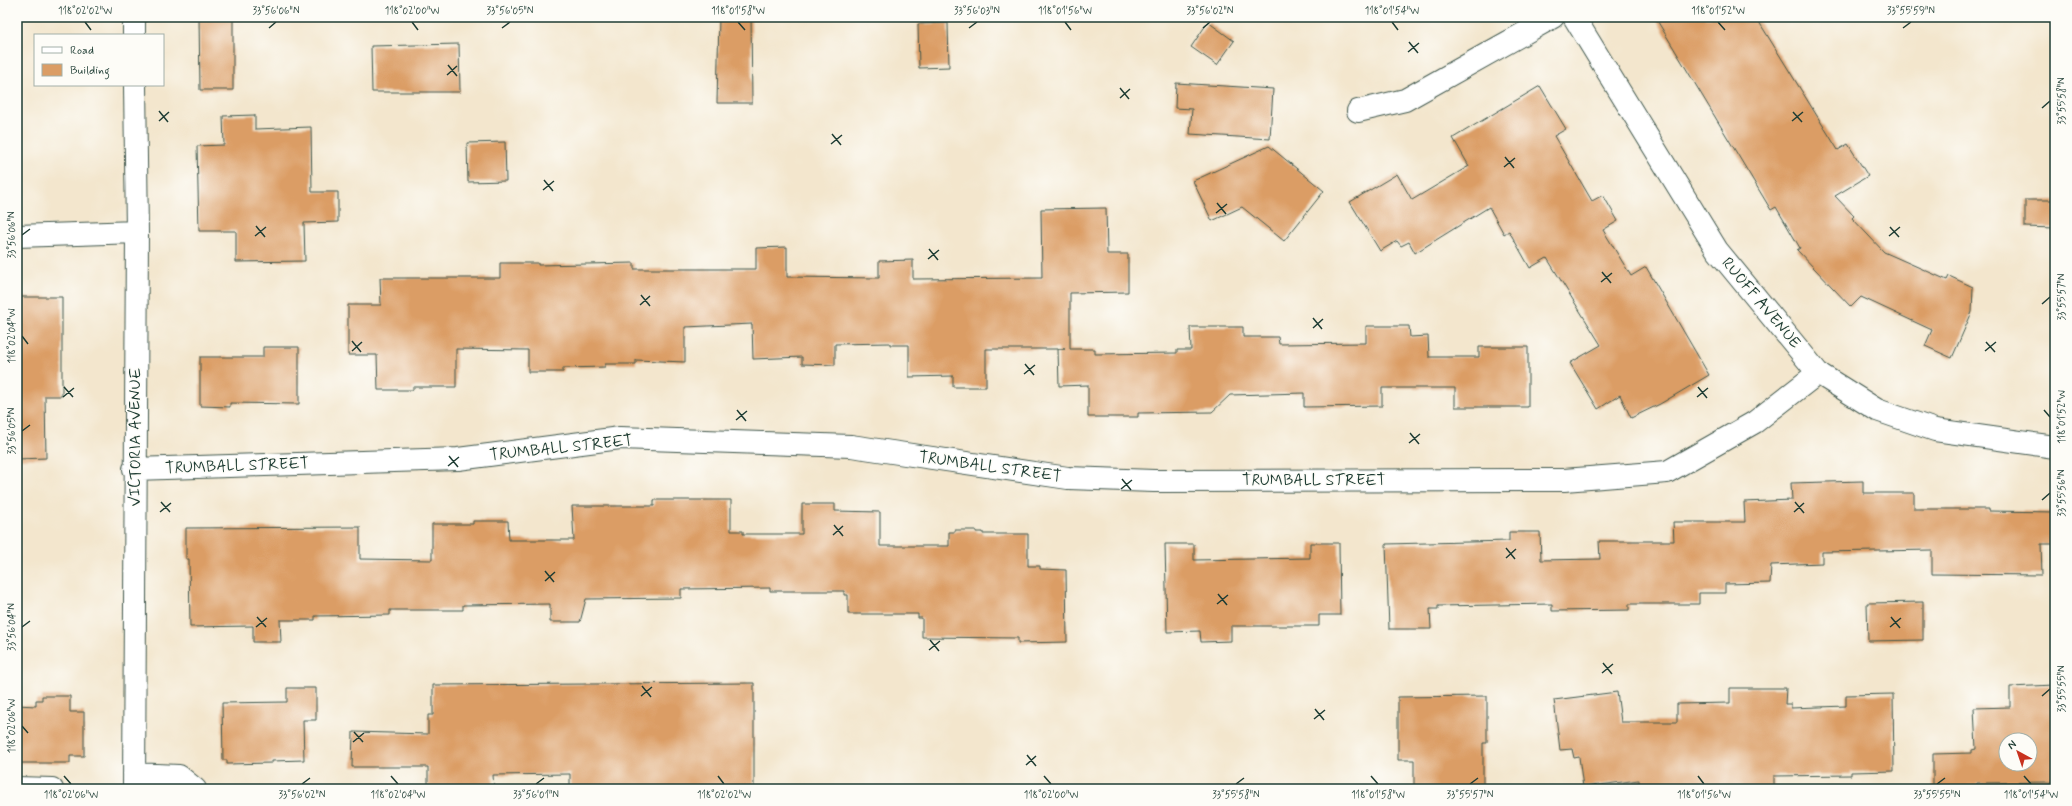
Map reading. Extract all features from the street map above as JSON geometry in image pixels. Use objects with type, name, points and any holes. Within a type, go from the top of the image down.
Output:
[{"type":"street","points":[[134,17],[134,34]]},
{"type":"street","points":[[1358,112],[1405,100],[1553,17]]},
{"type":"street","name":"RUOFF AVENUE","points":[[1574,17],[1717,250],[1818,373],[1877,410],[1935,430],[2055,447]]},
{"type":"street","name":"VICTORIA AVENUE","points":[[134,781],[134,468],[137,232],[135,86]]},
{"type":"street","points":[[17,236],[137,232]]},
{"type":"street","name":"TRUMBALL STREET","points":[[134,468],[458,459],[620,438],[851,446],[1068,478],[1154,481],[1564,480],[1667,472],[1756,422],[1818,373]]},
{"type":"street","points":[[134,781],[178,776],[195,789]]},
{"type":"street","points":[[17,788],[52,789]]},
{"type":"building","points":[[199,17],[233,17],[233,90],[200,90]]},
{"type":"building","points":[[719,17],[751,17],[752,103],[717,103]]},
{"type":"building","points":[[1655,17],[1756,17],[1838,150],[1848,144],[1868,176],[1835,196],[1854,216],[1852,218],[1884,252],[1947,280],[1949,276],[1973,287],[1972,312],[1952,358],[1925,346],[1932,330],[1861,297],[1851,307],[1797,250],[1800,248],[1776,207],[1771,210]]},
{"type":"building","points":[[1208,22],[1234,41],[1217,65],[1191,47]]},
{"type":"building","points":[[948,23],[949,67],[919,68],[918,24]]},
{"type":"building","points":[[459,44],[460,92],[372,92],[371,46]]},
{"type":"building","points":[[1176,83],[1273,89],[1270,139],[1190,134],[1192,109],[1175,108]]},
{"type":"building","points":[[1540,86],[1566,129],[1554,136],[1592,201],[1603,195],[1618,221],[1603,230],[1631,276],[1646,267],[1709,375],[1660,404],[1631,418],[1620,395],[1598,409],[1570,363],[1601,345],[1547,258],[1530,268],[1509,231],[1504,234],[1489,207],[1415,253],[1409,242],[1401,246],[1397,241],[1380,251],[1350,202],[1397,174],[1412,200],[1469,166],[1453,138]]},
{"type":"building","points":[[255,115],[255,129],[311,127],[312,192],[338,192],[338,222],[304,223],[305,261],[236,262],[236,231],[199,231],[197,146],[224,145],[223,116]]},
{"type":"building","points":[[505,142],[506,181],[468,182],[467,143]]},
{"type":"building","points":[[1269,146],[1324,191],[1284,241],[1242,207],[1212,221],[1193,181]]},
{"type":"building","points":[[2025,200],[2055,200],[2055,228],[2025,227]]},
{"type":"building","points":[[1106,208],[1107,254],[1128,254],[1128,292],[1070,293],[1070,349],[1095,349],[1095,354],[1177,353],[1177,350],[1191,350],[1190,327],[1243,327],[1243,337],[1278,337],[1279,344],[1366,343],[1366,326],[1409,326],[1410,337],[1428,336],[1429,357],[1479,357],[1479,347],[1528,347],[1528,407],[1455,407],[1455,388],[1382,388],[1382,406],[1304,407],[1304,393],[1230,395],[1212,412],[1138,413],[1138,417],[1088,417],[1088,385],[1059,386],[1058,349],[986,349],[986,387],[953,387],[953,376],[909,377],[909,345],[890,345],[890,343],[835,344],[835,365],[802,364],[802,357],[753,359],[752,324],[685,327],[685,362],[636,360],[636,364],[605,364],[605,367],[563,368],[563,372],[528,372],[528,350],[456,349],[456,387],[413,387],[413,390],[378,390],[377,355],[348,355],[348,305],[381,305],[380,278],[500,278],[500,263],[538,263],[538,265],[634,263],[634,269],[756,269],[756,248],[787,247],[787,277],[879,278],[879,261],[913,260],[913,279],[1042,278],[1041,209]]},
{"type":"building","points":[[17,297],[62,297],[62,396],[45,396],[46,458],[17,459]]},
{"type":"building","points":[[263,347],[299,347],[299,404],[230,403],[230,407],[200,406],[200,357],[263,357]]},
{"type":"building","points":[[1863,481],[1863,493],[1914,493],[1914,509],[1989,509],[1989,511],[2055,512],[2055,544],[2041,544],[2042,575],[1932,574],[1932,550],[1822,552],[1822,563],[1771,565],[1770,583],[1725,584],[1725,593],[1699,593],[1699,604],[1629,604],[1629,610],[1552,611],[1552,604],[1438,606],[1438,609],[1430,609],[1431,629],[1389,629],[1386,544],[1509,541],[1509,532],[1540,532],[1541,560],[1600,559],[1599,541],[1674,541],[1673,522],[1745,522],[1744,502],[1792,500],[1791,483]]},
{"type":"building","points":[[654,500],[731,500],[731,531],[743,531],[743,534],[802,534],[802,504],[835,504],[835,511],[880,512],[880,546],[949,546],[949,532],[955,532],[955,530],[976,530],[976,532],[983,532],[983,534],[1028,534],[1028,566],[1040,566],[1040,569],[1066,570],[1067,642],[1018,643],[1018,638],[922,637],[922,618],[918,618],[918,614],[848,614],[848,595],[844,595],[844,591],[770,591],[770,588],[681,589],[681,598],[586,599],[580,622],[550,622],[550,604],[463,605],[463,610],[390,610],[390,615],[315,616],[315,620],[280,620],[281,642],[253,642],[253,626],[190,627],[189,559],[186,559],[186,528],[360,527],[360,559],[432,560],[432,524],[473,524],[473,521],[508,521],[509,540],[574,540],[572,506],[654,506]]},
{"type":"building","points":[[1310,543],[1339,543],[1340,615],[1319,615],[1319,626],[1231,626],[1231,641],[1201,642],[1200,631],[1167,632],[1165,544],[1194,544],[1194,560],[1310,558]]},
{"type":"building","points":[[1923,602],[1923,640],[1868,641],[1867,603]]},
{"type":"building","points":[[754,683],[754,789],[570,789],[570,774],[493,775],[494,789],[428,789],[428,767],[352,767],[353,732],[428,734],[428,715],[433,715],[433,685]]},
{"type":"building","points":[[2055,685],[2055,782],[1977,783],[1976,789],[1933,789],[1933,754],[1972,753],[1972,750],[1976,749],[1974,708],[2010,707],[2010,687]]},
{"type":"building","points":[[287,688],[316,688],[316,720],[303,720],[304,760],[272,761],[272,763],[227,764],[227,760],[223,760],[222,703],[287,702]]},
{"type":"building","points":[[1730,688],[1786,688],[1785,704],[1791,704],[1791,708],[1846,706],[1846,695],[1893,694],[1894,771],[1851,772],[1851,775],[1774,776],[1774,789],[1639,787],[1639,780],[1583,787],[1579,757],[1574,758],[1572,749],[1560,750],[1554,700],[1617,692],[1621,722],[1677,722],[1677,704],[1730,703]]},
{"type":"building","points":[[42,696],[70,696],[70,712],[84,712],[84,756],[70,756],[70,763],[17,763],[17,705],[36,706],[36,700],[42,700]]},
{"type":"building","points":[[1487,696],[1487,743],[1483,743],[1483,789],[1414,789],[1414,760],[1398,760],[1398,697]]}]
